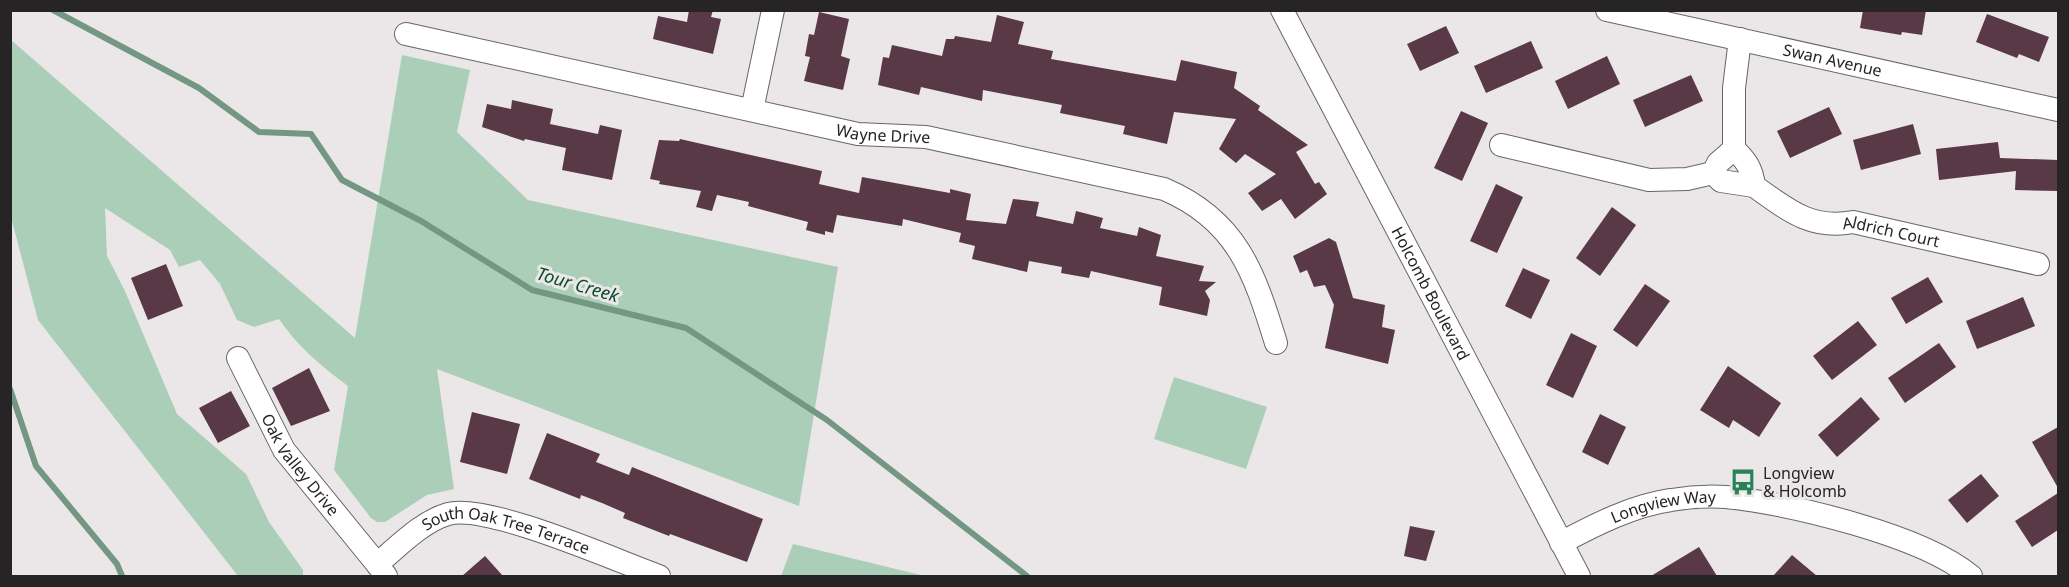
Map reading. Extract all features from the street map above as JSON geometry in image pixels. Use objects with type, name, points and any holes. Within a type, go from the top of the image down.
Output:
[{"type":"street","points":[[752,110],[773,10]]},
{"type":"street","name":"Holcomb Boulevard","points":[[1282,10],[1579,576]]},
{"type":"street","name":"Swan Avenue","points":[[1607,10],[1631,13],[2058,110]]},
{"type":"street","name":"Wayne Drive","points":[[406,34],[858,134],[926,136],[1164,189],[1187,199],[1224,229],[1238,245],[1258,284],[1276,343]]},
{"type":"street","points":[[1740,39],[1734,88],[1734,149],[1744,158],[1752,171],[1754,186]]},
{"type":"street","points":[[1501,145],[1649,180],[1687,179],[1713,173],[1718,163],[1734,149]]},
{"type":"street","name":"Aldrich Court","points":[[1713,173],[1721,181],[1754,186],[1791,212],[1811,221],[1835,226],[1853,222],[2038,264]]},
{"type":"street","name":"Oak Valley Drive","points":[[238,358],[284,450],[382,570]]},
{"type":"street","name":"Longview Way","points":[[1561,543],[1619,516],[1668,500],[1726,497],[1795,510],[1882,532],[1926,550],[1971,576]]},
{"type":"street","name":"South Oak Tree Terrace","points":[[382,570],[423,527],[449,514],[479,514],[515,523],[659,576]]},
{"type":"green space","points":[[11,40],[355,338],[402,55],[470,70],[457,132],[528,200],[838,267],[799,506],[437,369],[454,489],[427,495],[385,522],[377,522],[371,518],[334,470],[348,386],[310,356],[279,319],[254,327],[237,320],[220,284],[200,260],[179,267],[170,250],[105,208],[107,256],[125,291],[177,414],[246,474],[269,522],[303,570],[303,576],[238,576],[38,320],[11,217]]},
{"type":"green space","points":[[1174,377],[1267,407],[1246,469],[1154,439]]},
{"type":"green space","points":[[793,544],[925,576],[781,576]]},
{"type":"building","points":[[689,10],[713,10],[711,17],[721,19],[713,54],[653,39],[658,16],[687,22]]},
{"type":"building","points":[[1863,10],[1926,10],[1922,35],[1902,32],[1901,35],[1860,28]]},
{"type":"building","points":[[819,12],[849,19],[841,56],[850,59],[843,90],[804,81],[810,57],[805,56],[809,34],[814,35]]},
{"type":"building","points":[[1987,14],[2049,37],[2039,62],[2019,54],[2017,58],[1976,42]]},
{"type":"building","points":[[997,15],[1024,22],[1018,44],[1053,51],[1051,59],[1176,81],[1181,60],[1237,72],[1234,88],[1260,106],[1258,110],[1308,145],[1296,152],[1315,184],[1319,182],[1327,194],[1295,219],[1281,199],[1262,211],[1248,193],[1276,174],[1245,154],[1236,163],[1219,149],[1236,119],[1174,112],[1167,144],[1123,134],[1125,126],[1060,113],[1062,105],[983,90],[982,101],[921,87],[919,95],[878,85],[883,57],[889,58],[892,45],[942,56],[946,39],[954,39],[955,36],[991,42]]},
{"type":"building","points":[[1446,26],[1459,53],[1420,71],[1407,44]]},
{"type":"building","points":[[1531,41],[1543,68],[1486,93],[1474,66]]},
{"type":"building","points":[[1607,56],[1620,84],[1568,109],[1555,81]]},
{"type":"building","points":[[1691,75],[1703,101],[1645,127],[1633,100]]},
{"type":"building","points":[[512,100],[553,109],[550,124],[598,134],[600,125],[622,130],[612,180],[562,170],[566,148],[525,139],[524,141],[482,127],[487,104],[511,109]]},
{"type":"building","points":[[1829,107],[1842,134],[1790,158],[1777,131]]},
{"type":"building","points":[[1461,111],[1488,123],[1462,181],[1434,168]]},
{"type":"building","points":[[1913,124],[1921,154],[1861,170],[1853,140]]},
{"type":"building","points":[[680,139],[822,171],[819,184],[859,193],[862,177],[950,193],[950,189],[971,194],[966,220],[1006,224],[1013,199],[1039,202],[1036,216],[1073,224],[1076,211],[1103,218],[1100,228],[1137,236],[1139,227],[1161,235],[1156,256],[1204,266],[1199,281],[1216,282],[1205,291],[1210,300],[1207,316],[1159,305],[1162,287],[1091,271],[1089,278],[1061,273],[1062,267],[1029,261],[1027,272],[972,259],[975,246],[959,242],[961,233],[903,219],[902,226],[837,215],[833,233],[825,231],[825,235],[806,230],[808,222],[748,206],[749,202],[717,195],[712,211],[696,207],[701,191],[659,184],[660,181],[650,179],[659,140],[679,141]]},
{"type":"building","points":[[1998,142],[2000,158],[2058,160],[2058,191],[2015,190],[2016,171],[1939,180],[1936,149]]},
{"type":"building","points":[[1496,184],[1523,197],[1497,253],[1470,241]]},
{"type":"building","points":[[1612,207],[1636,225],[1600,276],[1576,258]]},
{"type":"building","points":[[1329,238],[1336,242],[1353,298],[1385,305],[1382,327],[1395,330],[1388,364],[1325,348],[1334,305],[1325,285],[1314,287],[1307,270],[1300,273],[1293,256]]},
{"type":"building","points":[[166,264],[183,306],[148,320],[131,278]]},
{"type":"building","points":[[1523,268],[1550,280],[1531,319],[1505,306]]},
{"type":"building","points":[[1928,277],[1943,302],[1906,324],[1891,298]]},
{"type":"building","points":[[1645,284],[1670,301],[1637,347],[1613,330]]},
{"type":"building","points":[[2023,297],[2035,326],[1977,349],[1966,321]]},
{"type":"building","points":[[1858,321],[1877,345],[1832,380],[1813,356]]},
{"type":"building","points":[[1571,333],[1597,346],[1573,398],[1546,385]]},
{"type":"building","points":[[1939,343],[1956,367],[1905,403],[1888,378]]},
{"type":"building","points":[[1728,366],[1781,403],[1759,437],[1733,420],[1729,428],[1700,410]]},
{"type":"building","points":[[309,368],[330,411],[291,426],[272,388]]},
{"type":"building","points":[[231,391],[250,426],[218,443],[199,408]]},
{"type":"building","points":[[1861,397],[1880,419],[1837,457],[1818,435]]},
{"type":"building","points":[[472,412],[520,424],[507,474],[460,462]]},
{"type":"building","points":[[1600,414],[1626,427],[1608,465],[1582,452]]},
{"type":"building","points":[[2058,427],[2058,488],[2032,442]]},
{"type":"building","points":[[547,433],[600,454],[596,462],[629,475],[632,467],[763,519],[747,562],[623,518],[625,513],[581,495],[580,499],[529,479]]},
{"type":"building","points":[[1981,474],[1999,496],[1967,523],[1948,500]]},
{"type":"building","points":[[2058,493],[2058,530],[2032,547],[2015,521]]},
{"type":"building","points":[[1410,526],[1435,531],[1426,561],[1404,556]]},
{"type":"building","points":[[1699,547],[1717,576],[1651,576]]},
{"type":"building","points":[[1792,555],[1817,576],[1773,576]]},
{"type":"building","points":[[485,556],[503,576],[462,576]]},
{"type":"waterway","name":"Tour Creek","points":[[53,10],[199,88],[259,132],[311,134],[342,180],[421,221],[532,290],[686,328],[827,420],[1027,576]]},
{"type":"waterway","points":[[10,389],[36,466],[117,564],[122,576]]},
{"type":"place","name":"Longview & Holcomb","points":[[1743,482]]}]
